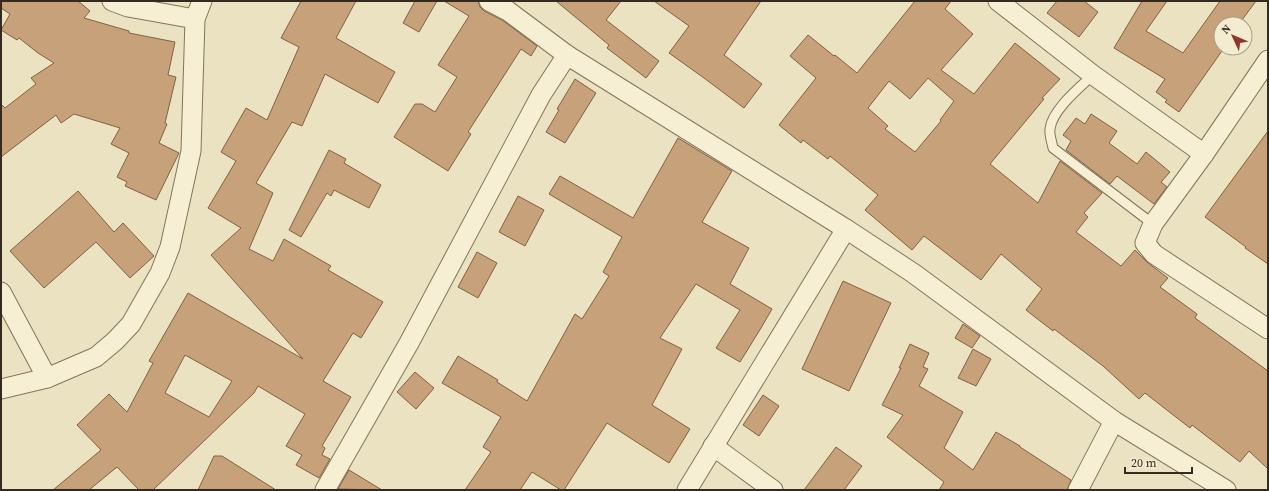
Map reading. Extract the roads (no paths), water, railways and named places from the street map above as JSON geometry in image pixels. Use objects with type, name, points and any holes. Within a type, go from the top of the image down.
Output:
[{"type":"street","points":[[112,1],[128,7],[195,19]]},
{"type":"street","points":[[1,389],[48,378],[96,357],[115,341],[131,324],[160,273],[170,247],[191,152],[195,19],[202,1]]},
{"type":"street","points":[[489,1],[508,11],[567,55],[846,229],[913,273],[1114,421],[1226,490]]},
{"type":"street","points":[[998,1],[1093,75],[1204,154]]},
{"type":"street","points":[[325,490],[409,343],[541,95],[567,55]]},
{"type":"street","points":[[1268,60],[1204,154],[1153,224],[1145,243],[1154,254],[1268,329]]},
{"type":"street","points":[[687,490],[846,229]]},
{"type":"street","points":[[1,292],[48,378]]},
{"type":"street","points":[[1078,490],[1114,421]]},
{"type":"street","points":[[713,446],[773,490]]},
{"type":"lane","points":[[1093,75],[1057,111],[1050,129],[1053,148],[1153,224]]}]
